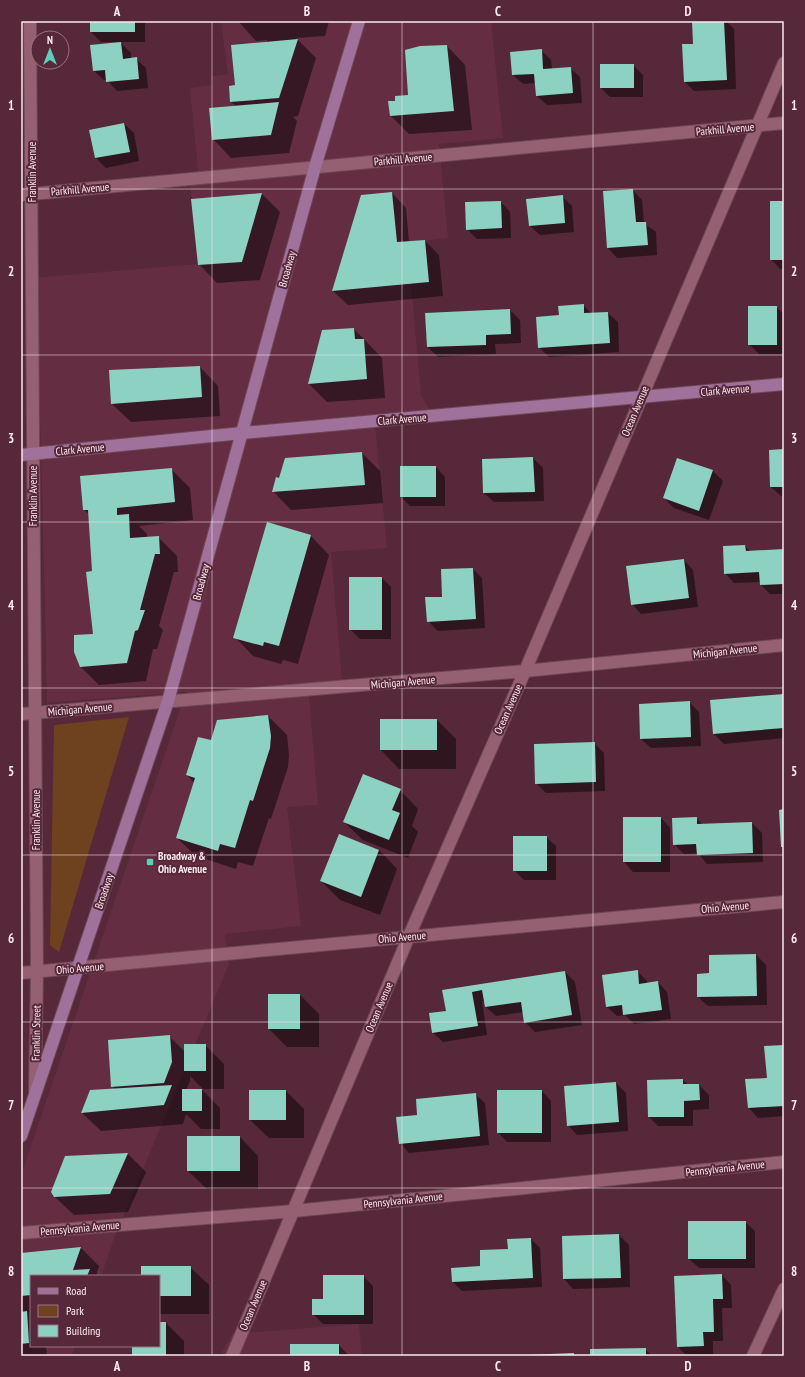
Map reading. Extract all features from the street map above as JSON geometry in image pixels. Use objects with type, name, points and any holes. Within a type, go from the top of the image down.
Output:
[{"type":"main road","name":"Broadway","points":[[21,1136],[168,701],[315,167],[359,21]]},
{"type":"main road","name":"Clark Avenue","points":[[27,454],[784,384]]},
{"type":"street","name":"Franklin Avenue","points":[[30,21],[26,194],[27,454],[35,713],[37,971]]},
{"type":"street","name":"Ocean Avenue","points":[[232,1356],[409,936],[525,671],[784,63]]},
{"type":"street","name":"Parkhill Avenue","points":[[26,194],[784,123]]},
{"type":"street","name":"Michigan Avenue","points":[[21,714],[525,671],[784,646]]},
{"type":"street","name":"Ohio Avenue","points":[[21,973],[784,902]]},
{"type":"street","name":"Franklin Street","points":[[35,1095],[37,971]]},
{"type":"street","name":"Pennsylvania Avenue","points":[[21,1233],[294,1210],[784,1162]]},
{"type":"street","points":[[753,1356],[784,1289]]},
{"type":"shaded area","points":[[221,21],[491,21],[503,138],[439,144],[448,238],[422,241],[429,282],[411,284],[421,395],[429,409],[374,416],[387,548],[331,552],[342,680],[308,683],[318,805],[287,807],[301,926],[225,934],[229,964],[115,1236],[101,1275],[30,1275],[30,1347],[75,1347],[72,1356],[21,1356],[21,1175],[186,692],[47,703],[41,444],[32,278],[198,264],[189,172],[198,171],[190,88],[213,85],[212,76],[228,74]]},
{"type":"shaded area","points":[[359,1324],[362,1356],[220,1356],[232,1334]]},
{"type":"green space","points":[[129,717],[59,952],[50,945],[54,725]]},
{"type":"building","points":[[90,21],[135,21],[135,32],[90,32]]},
{"type":"building","points":[[692,21],[724,21],[727,80],[684,82],[682,44],[693,44]]},
{"type":"building","points":[[298,39],[279,98],[230,102],[229,86],[235,85],[231,45]]},
{"type":"building","points":[[121,42],[123,59],[137,57],[139,79],[106,82],[105,70],[93,71],[90,45]]},
{"type":"building","points":[[447,45],[454,111],[390,116],[388,101],[395,101],[395,96],[408,95],[405,50],[420,46]]},
{"type":"building","points":[[542,49],[543,69],[571,67],[573,93],[536,96],[534,74],[512,75],[510,52]]},
{"type":"building","points":[[600,64],[634,64],[634,88],[600,88]]},
{"type":"building","points":[[279,102],[271,135],[212,140],[209,108]]},
{"type":"building","points":[[124,123],[130,152],[95,158],[89,130]]},
{"type":"building","points":[[633,189],[636,222],[646,222],[648,245],[607,248],[603,191]]},
{"type":"building","points":[[392,192],[397,242],[425,240],[429,282],[332,291],[361,195]]},
{"type":"building","points":[[262,193],[242,262],[198,265],[191,199]]},
{"type":"building","points":[[563,195],[565,223],[529,226],[526,199]]},
{"type":"building","points":[[501,201],[502,228],[466,230],[465,202]]},
{"type":"building","points":[[770,201],[784,201],[784,260],[770,260]]},
{"type":"building","points":[[584,304],[584,313],[608,312],[610,343],[538,348],[536,317],[559,315],[558,306]]},
{"type":"building","points":[[748,306],[777,306],[777,345],[748,345]]},
{"type":"building","points":[[510,309],[511,334],[486,335],[486,345],[427,347],[425,313]]},
{"type":"building","points":[[354,328],[355,339],[364,339],[367,379],[308,384],[322,330]]},
{"type":"building","points":[[200,366],[202,397],[111,404],[109,370]]},
{"type":"building","points":[[784,449],[784,487],[770,487],[769,450]]},
{"type":"building","points":[[362,452],[365,485],[272,492],[276,477],[279,478],[285,458]]},
{"type":"building","points":[[533,457],[535,492],[483,493],[482,459]]},
{"type":"building","points":[[677,458],[713,470],[699,511],[663,498]]},
{"type":"building","points":[[400,466],[436,466],[436,497],[400,497]]},
{"type":"building","points":[[172,468],[175,502],[117,508],[117,515],[129,514],[130,538],[159,536],[160,554],[155,554],[140,610],[145,610],[138,630],[135,631],[127,663],[80,667],[74,652],[74,635],[93,634],[86,572],[92,571],[88,510],[83,510],[80,476]]},
{"type":"building","points":[[267,522],[311,535],[279,646],[264,642],[263,646],[233,638]]},
{"type":"building","points":[[745,545],[746,551],[784,549],[784,584],[760,585],[759,572],[724,574],[723,546]]},
{"type":"building","points":[[684,559],[689,598],[631,605],[626,566]]},
{"type":"building","points":[[473,568],[476,619],[427,622],[425,597],[442,597],[441,569]]},
{"type":"building","points":[[349,577],[382,577],[382,630],[349,630]]},
{"type":"building","points":[[784,694],[784,728],[713,734],[710,700]]},
{"type":"building","points":[[690,701],[691,737],[640,739],[639,704]]},
{"type":"building","points":[[268,715],[271,736],[270,748],[253,801],[250,800],[235,848],[220,844],[218,851],[176,838],[195,778],[186,775],[198,737],[211,740],[217,720]]},
{"type":"building","points":[[380,719],[437,719],[437,750],[380,750]]},
{"type":"building","points":[[595,742],[596,782],[535,784],[534,744]]},
{"type":"building","points":[[363,774],[401,789],[392,810],[400,813],[389,840],[343,822]]},
{"type":"building","points":[[784,809],[784,847],[781,847],[779,810]]},
{"type":"building","points":[[623,817],[661,817],[661,862],[623,862]]},
{"type":"building","points":[[697,817],[697,824],[752,822],[753,853],[697,855],[696,844],[673,845],[672,818]]},
{"type":"building","points":[[339,834],[379,850],[361,897],[320,881]]},
{"type":"building","points":[[513,836],[547,836],[547,871],[513,871]]},
{"type":"building","points":[[756,954],[757,996],[697,997],[697,974],[709,973],[709,955]]},
{"type":"building","points":[[638,970],[639,984],[658,981],[662,1010],[623,1015],[622,1005],[606,1007],[602,975]]},
{"type":"building","points":[[565,971],[572,1015],[524,1023],[521,1002],[485,1007],[482,990],[472,992],[478,1026],[432,1033],[429,1013],[446,1011],[442,990]]},
{"type":"building","points":[[268,994],[300,994],[300,1029],[268,1029]]},
{"type":"building","points":[[170,1035],[172,1062],[164,1083],[111,1087],[108,1040]]},
{"type":"building","points":[[184,1044],[206,1044],[206,1071],[184,1071]]},
{"type":"building","points":[[784,1045],[784,1106],[748,1108],[745,1079],[767,1078],[764,1046]]},
{"type":"building","points":[[683,1079],[683,1084],[699,1084],[700,1100],[684,1101],[684,1117],[648,1117],[647,1080]]},
{"type":"building","points":[[616,1082],[619,1122],[567,1126],[564,1086]]},
{"type":"building","points":[[172,1085],[164,1105],[81,1113],[90,1090]]},
{"type":"building","points":[[182,1089],[202,1089],[202,1111],[182,1111]]},
{"type":"building","points":[[249,1090],[286,1090],[286,1120],[249,1120]]},
{"type":"building","points":[[497,1090],[542,1090],[542,1133],[497,1133]]},
{"type":"building","points":[[476,1093],[480,1136],[399,1144],[396,1117],[417,1115],[416,1099]]},
{"type":"building","points":[[187,1136],[240,1136],[240,1171],[187,1171]]},
{"type":"building","points":[[128,1153],[110,1194],[54,1197],[51,1192],[65,1156]]},
{"type":"building","points":[[688,1221],[746,1221],[746,1259],[688,1259]]},
{"type":"building","points":[[619,1234],[621,1278],[563,1279],[562,1236]]},
{"type":"building","points":[[531,1238],[533,1278],[452,1282],[451,1268],[480,1266],[480,1250],[508,1249],[507,1239]]},
{"type":"building","points":[[81,1247],[73,1270],[90,1269],[87,1275],[30,1275],[30,1295],[21,1296],[21,1253]]},
{"type":"building","points":[[141,1266],[191,1266],[191,1296],[160,1296],[160,1275],[141,1275]]},
{"type":"building","points":[[722,1274],[723,1299],[713,1299],[714,1332],[703,1332],[704,1346],[677,1347],[674,1276]]},
{"type":"building","points":[[323,1275],[364,1275],[364,1315],[312,1315],[312,1299],[323,1299]]},
{"type":"building","points":[[27,1311],[29,1343],[21,1344],[21,1312]]},
{"type":"building","points":[[160,1322],[166,1322],[166,1356],[132,1356],[132,1347],[160,1347]]},
{"type":"building","points":[[290,1344],[339,1344],[339,1356],[290,1356]]},
{"type":"building","points":[[646,1348],[646,1356],[590,1356],[590,1349]]},
{"type":"building","points":[[574,1353],[574,1356],[526,1356],[526,1355]]},
{"type":"place","name":"Broadway & Ohio Avenue","points":[[150,862]]}]
